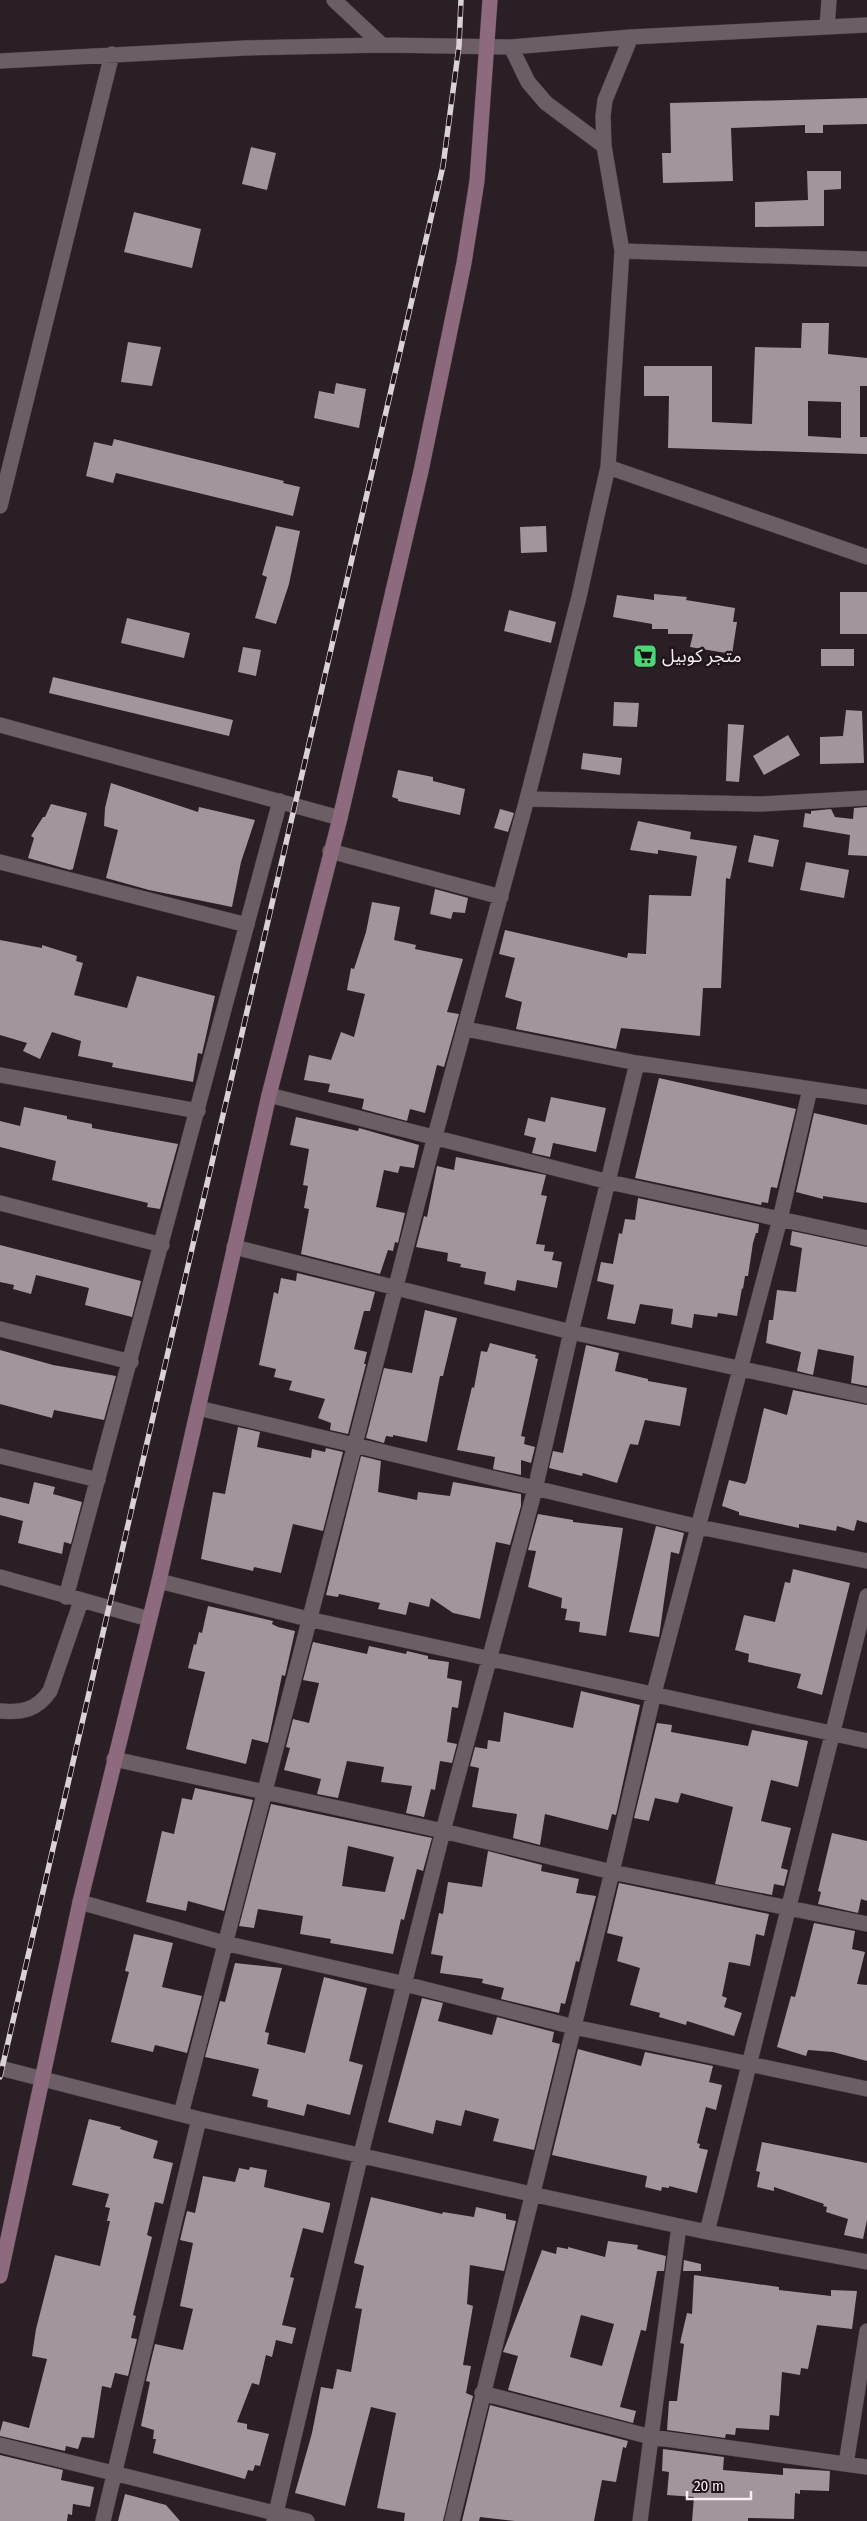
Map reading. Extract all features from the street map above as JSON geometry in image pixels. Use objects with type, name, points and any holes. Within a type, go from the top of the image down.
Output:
[{"type":"street","points":[[334,0],[382,44]]},
{"type":"street","points":[[0,2276],[80,1902],[159,1581],[269,1095],[340,818],[421,472],[464,263],[477,181],[490,0]]},
{"type":"street","points":[[827,27],[828,0]]},
{"type":"street","points":[[0,61],[112,54],[382,44],[487,48],[631,37],[867,25]]},
{"type":"street","points":[[181,2114],[308,1619],[356,1447],[435,1136],[466,1029],[527,799],[579,597],[608,467],[622,251],[604,146],[603,116],[605,100],[631,37]]},
{"type":"street","points":[[511,47],[528,82],[546,102],[604,146]]},
{"type":"street","points":[[0,506],[112,54]]},
{"type":"street","points":[[622,251],[867,259]]},
{"type":"street","points":[[608,467],[867,557]]},
{"type":"street","points":[[0,725],[340,818]]},
{"type":"street","points":[[527,799],[760,804],[867,798]]},
{"type":"street","points":[[66,1597],[280,801]]},
{"type":"street","points":[[330,851],[500,897]]},
{"type":"street","points":[[0,862],[247,925]]},
{"type":"street","points":[[466,1029],[637,1063],[867,1097]]},
{"type":"street","points":[[274,2518],[361,2154],[404,1984],[535,1489],[570,1332],[609,1182],[637,1063]]},
{"type":"street","points":[[0,1075],[198,1111]]},
{"type":"street","points":[[452,2521],[531,2194],[612,1872],[654,1693],[780,1219],[810,1089]]},
{"type":"street","points":[[269,1095],[609,1182],[867,1238]]},
{"type":"street","points":[[0,1203],[162,1245]]},
{"type":"street","points":[[234,1247],[570,1332],[867,1396]]},
{"type":"street","points":[[0,1329],[130,1362]]},
{"type":"street","points":[[198,1408],[699,1527],[867,1561]]},
{"type":"street","points":[[0,1456],[98,1480]]},
{"type":"street","points":[[0,1577],[149,1619]]},
{"type":"street","points":[[159,1581],[308,1619],[867,1740]]},
{"type":"street","points":[[707,2232],[867,1596]]},
{"type":"street","points":[[0,1711],[27,1711],[43,1701],[50,1691],[82,1601]]},
{"type":"street","points":[[114,1759],[443,1831],[612,1872],[867,1924]]},
{"type":"street","points":[[80,1902],[224,1943],[404,1984],[574,2027],[867,2089]]},
{"type":"street","points":[[0,2068],[200,2119],[531,2194],[707,2232],[867,2262]]},
{"type":"street","points":[[103,2521],[200,2119]]},
{"type":"street","points":[[640,2521],[679,2226]]},
{"type":"street","points":[[846,2464],[867,2331]]},
{"type":"street","points":[[482,2393],[651,2438],[867,2467]]},
{"type":"street","points":[[0,2445],[274,2518],[307,2521]]},
{"type":"building","points":[[867,98],[867,124],[823,125],[823,133],[805,133],[805,125],[731,128],[733,181],[663,183],[662,153],[671,153],[670,103]]},
{"type":"building","points":[[251,147],[276,153],[267,190],[242,184]]},
{"type":"building","points":[[807,171],[841,171],[841,189],[824,190],[824,226],[755,227],[755,202],[808,200]]},
{"type":"building","points":[[134,212],[201,229],[192,268],[124,252]]},
{"type":"building","points":[[802,323],[829,323],[828,354],[867,358],[867,386],[860,386],[860,437],[867,437],[867,454],[668,448],[669,396],[644,396],[644,366],[712,366],[712,422],[752,424],[755,347],[801,348]],"holes":[[[808,401],[841,402],[841,438],[808,436]]]},
{"type":"building","points":[[128,342],[161,347],[152,386],[121,382]]},
{"type":"building","points":[[336,383],[366,389],[359,428],[314,418],[319,391],[334,394]]},
{"type":"building","points":[[114,439],[284,481],[283,483],[300,487],[293,516],[116,473],[113,483],[86,476],[94,442],[112,446]]},
{"type":"building","points":[[276,526],[300,531],[289,584],[276,624],[255,618],[267,577],[262,575]]},
{"type":"building","points":[[546,526],[547,552],[521,553],[520,527]]},
{"type":"building","points":[[840,592],[867,592],[867,634],[840,634]]},
{"type":"building","points":[[654,594],[687,597],[686,600],[735,608],[733,622],[737,622],[732,654],[690,647],[693,634],[668,634],[668,629],[652,629],[652,624],[613,617],[617,595],[654,600]]},
{"type":"building","points":[[509,610],[556,622],[551,643],[504,631]]},
{"type":"building","points":[[127,618],[190,633],[184,658],[121,643]]},
{"type":"building","points":[[243,647],[261,650],[256,676],[238,672]]},
{"type":"building","points":[[821,649],[854,649],[854,666],[821,666]]},
{"type":"building","points":[[53,677],[233,720],[229,736],[49,693]]},
{"type":"building","points":[[614,702],[639,703],[637,727],[613,726]]},
{"type":"building","points":[[846,710],[862,711],[864,763],[820,764],[820,737],[843,736]]},
{"type":"building","points":[[728,724],[744,725],[739,782],[726,781]]},
{"type":"building","points":[[788,735],[800,755],[764,775],[753,756]]},
{"type":"building","points":[[583,753],[622,758],[620,775],[581,769]]},
{"type":"building","points":[[398,770],[433,777],[433,781],[465,789],[460,815],[398,801],[398,799],[392,797]]},
{"type":"building","points":[[111,783],[198,812],[199,807],[255,820],[241,862],[232,907],[149,890],[106,878],[118,830],[104,826],[105,808]]},
{"type":"building","points":[[51,804],[87,813],[73,869],[70,870],[28,858],[34,838],[31,836],[43,817],[45,817]]},
{"type":"building","points":[[867,807],[867,856],[848,855],[850,835],[803,827],[805,813],[811,814],[811,811],[831,809],[835,817],[853,819],[854,808]]},
{"type":"building","points":[[500,809],[514,813],[508,832],[494,828]]},
{"type":"building","points":[[638,821],[691,832],[690,839],[737,846],[730,879],[726,878],[721,988],[703,988],[700,1036],[621,1028],[616,1049],[516,1029],[522,1002],[505,997],[515,958],[499,954],[505,930],[627,958],[628,953],[646,954],[649,895],[691,896],[697,856],[658,850],[658,854],[630,850]]},
{"type":"building","points":[[754,835],[779,840],[773,867],[748,862]]},
{"type":"building","points":[[806,862],[849,870],[844,898],[800,890]]},
{"type":"building","points":[[435,889],[468,898],[465,913],[453,912],[451,919],[430,914]]},
{"type":"building","points":[[372,902],[400,907],[394,940],[416,945],[415,949],[463,959],[447,1012],[459,1014],[444,1067],[437,1065],[425,1113],[410,1109],[407,1121],[362,1109],[364,1099],[328,1092],[330,1084],[304,1080],[309,1055],[331,1060],[341,1032],[354,1037],[365,994],[347,990],[351,968],[354,969],[366,932]]},
{"type":"building","points":[[0,940],[42,948],[42,945],[77,956],[76,961],[83,963],[74,995],[127,1008],[137,976],[215,996],[202,1054],[198,1053],[193,1082],[112,1067],[113,1063],[78,1056],[81,1041],[52,1032],[40,1059],[23,1051],[27,1043],[0,1035]]},
{"type":"building","points":[[659,1078],[796,1109],[777,1188],[771,1187],[768,1203],[762,1202],[761,1205],[635,1178]]},
{"type":"building","points":[[551,1097],[606,1108],[596,1152],[553,1143],[550,1157],[532,1153],[536,1138],[524,1135],[528,1118],[545,1122]]},
{"type":"building","points":[[24,1107],[67,1116],[67,1119],[92,1124],[92,1128],[178,1144],[160,1209],[147,1207],[148,1203],[52,1180],[56,1161],[0,1147],[0,1121],[20,1126]]},
{"type":"building","points":[[814,1113],[867,1125],[867,1203],[823,1196],[823,1199],[796,1192]]},
{"type":"building","points":[[296,1117],[358,1131],[359,1128],[419,1145],[414,1168],[400,1166],[398,1173],[384,1170],[376,1207],[405,1213],[398,1243],[395,1242],[393,1251],[388,1250],[380,1274],[301,1254],[309,1209],[304,1208],[308,1186],[303,1185],[309,1149],[290,1145]]},
{"type":"building","points":[[456,1157],[546,1175],[541,1195],[547,1196],[536,1244],[545,1245],[544,1251],[554,1252],[552,1260],[562,1262],[557,1288],[517,1280],[515,1291],[484,1284],[486,1272],[460,1267],[461,1264],[447,1261],[448,1253],[416,1247],[424,1216],[427,1217],[437,1166],[454,1170]]},
{"type":"building","points":[[638,1198],[759,1224],[758,1233],[756,1233],[753,1243],[748,1276],[745,1276],[742,1288],[737,1316],[718,1313],[717,1317],[694,1314],[692,1328],[671,1324],[673,1309],[640,1304],[635,1324],[607,1319],[614,1285],[597,1281],[601,1262],[613,1264],[619,1233],[622,1234],[625,1219],[635,1220]]},
{"type":"building","points":[[792,1231],[867,1247],[867,1386],[851,1383],[854,1356],[818,1349],[813,1375],[797,1371],[801,1352],[766,1343],[769,1320],[773,1320],[777,1290],[796,1292],[802,1248],[790,1245]]},
{"type":"building","points":[[0,1245],[141,1281],[132,1317],[85,1305],[89,1288],[36,1275],[31,1294],[13,1289],[14,1285],[0,1282]]},
{"type":"building","points":[[297,1273],[375,1292],[370,1311],[364,1311],[354,1349],[367,1352],[364,1364],[366,1364],[348,1434],[330,1430],[331,1423],[318,1418],[325,1399],[289,1390],[292,1381],[274,1377],[276,1369],[259,1365],[274,1292],[278,1294],[281,1278],[296,1281]]},
{"type":"building","points":[[425,1310],[457,1318],[443,1376],[440,1376],[427,1442],[393,1435],[393,1437],[386,1436],[384,1443],[366,1438],[384,1368],[412,1373]]},
{"type":"building","points":[[490,1343],[536,1355],[535,1358],[538,1359],[521,1436],[525,1437],[524,1444],[535,1447],[531,1463],[521,1460],[521,1475],[493,1469],[495,1457],[457,1450],[472,1387],[474,1388],[481,1351],[487,1352]]},
{"type":"building","points":[[586,1345],[619,1353],[615,1371],[648,1379],[648,1381],[687,1388],[680,1426],[645,1420],[638,1445],[630,1444],[617,1483],[583,1473],[582,1476],[549,1468],[553,1451],[563,1453]]},
{"type":"building","points":[[0,1350],[53,1365],[116,1376],[104,1420],[54,1410],[52,1418],[0,1404]]},
{"type":"building","points":[[793,1390],[867,1405],[867,1523],[857,1520],[854,1531],[837,1526],[836,1531],[799,1524],[799,1528],[739,1515],[739,1512],[722,1506],[729,1480],[745,1484],[747,1481],[764,1408],[787,1415]]},
{"type":"building","points":[[238,1427],[260,1432],[257,1447],[311,1458],[312,1449],[325,1452],[326,1448],[343,1452],[323,1531],[293,1524],[281,1573],[254,1567],[253,1571],[201,1559],[213,1492],[225,1494]]},
{"type":"building","points":[[361,1456],[381,1461],[378,1492],[417,1500],[418,1492],[450,1496],[453,1482],[521,1494],[521,1506],[510,1545],[496,1542],[480,1619],[453,1613],[431,1598],[429,1607],[409,1602],[406,1615],[378,1609],[380,1603],[339,1594],[338,1597],[326,1595]]},
{"type":"building","points":[[34,1482],[55,1487],[53,1494],[82,1502],[71,1544],[64,1542],[62,1554],[18,1543],[23,1521],[0,1515],[0,1497],[29,1504]]},
{"type":"building","points":[[538,1514],[573,1520],[573,1522],[623,1528],[606,1636],[579,1632],[580,1622],[565,1620],[567,1609],[561,1608],[562,1598],[528,1587],[536,1551],[528,1550]]},
{"type":"building","points":[[656,1526],[684,1533],[679,1554],[671,1552],[659,1637],[629,1632]]},
{"type":"building","points":[[793,1569],[850,1583],[822,1695],[797,1688],[801,1674],[748,1662],[749,1654],[735,1650],[744,1615],[775,1622],[785,1582],[790,1583]]},
{"type":"building","points":[[208,1606],[273,1621],[272,1624],[278,1627],[295,1631],[285,1676],[282,1675],[268,1743],[252,1739],[246,1764],[186,1749],[205,1672],[188,1668],[194,1644],[196,1645],[199,1632],[202,1633]]},
{"type":"building","points":[[313,1642],[367,1654],[369,1646],[406,1654],[407,1651],[428,1656],[428,1659],[449,1662],[447,1678],[462,1681],[458,1708],[452,1707],[447,1742],[457,1744],[452,1763],[440,1761],[435,1790],[431,1789],[424,1817],[406,1813],[412,1786],[381,1782],[384,1767],[347,1761],[338,1798],[317,1794],[321,1779],[284,1770],[290,1748],[286,1747],[293,1719],[309,1723],[319,1683],[303,1680]]},
{"type":"building","points":[[581,1691],[640,1705],[616,1815],[612,1814],[608,1830],[545,1814],[540,1845],[513,1838],[517,1814],[472,1807],[479,1768],[470,1766],[475,1747],[487,1749],[488,1740],[500,1742],[504,1712],[573,1728]]},
{"type":"building","points":[[657,1723],[672,1725],[671,1732],[748,1746],[752,1730],[808,1741],[798,1787],[771,1780],[761,1821],[791,1828],[781,1868],[788,1870],[784,1886],[774,1884],[772,1895],[715,1884],[733,1807],[681,1793],[678,1803],[655,1798],[649,1821],[634,1818]]},
{"type":"building","points":[[195,1788],[253,1800],[224,1911],[188,1901],[186,1911],[146,1902],[162,1831],[174,1834],[182,1798],[192,1800]]},
{"type":"building","points":[[271,1804],[432,1838],[423,1871],[417,1869],[404,1920],[401,1919],[393,1954],[330,1943],[331,1939],[300,1934],[303,1916],[258,1909],[254,1928],[239,1926]],"holes":[[[348,1846],[394,1857],[385,1892],[342,1886]]]},
{"type":"building","points":[[832,1833],[867,1841],[867,1901],[861,1899],[858,1913],[818,1904],[821,1892],[818,1891]]},
{"type":"building","points":[[488,1851],[542,1865],[541,1871],[579,1879],[576,1893],[596,1896],[579,1962],[576,1961],[565,2004],[561,2003],[559,2013],[501,1999],[504,1988],[482,1983],[483,1979],[440,1973],[443,1956],[431,1954],[439,1913],[443,1914],[448,1882],[482,1887]]},
{"type":"building","points":[[619,1883],[769,1914],[764,1936],[756,1934],[750,1966],[729,1962],[722,1996],[727,1998],[724,2007],[742,2013],[734,2036],[687,2021],[686,2025],[659,2017],[660,2013],[630,2005],[640,1968],[617,1961],[623,1937],[607,1933]]},
{"type":"building","points":[[814,1923],[855,1931],[852,1949],[865,1952],[857,1984],[867,1985],[867,2061],[833,2052],[808,2050],[806,2056],[777,2047],[791,1996],[795,1997]]},
{"type":"building","points":[[134,1934],[173,1943],[162,1987],[202,1996],[187,2053],[155,2045],[153,2052],[111,2042],[129,1972],[125,1971]]},
{"type":"building","points":[[235,1963],[282,1968],[265,2032],[269,2033],[267,2044],[305,2053],[324,1977],[367,1988],[349,2061],[363,2065],[350,2115],[307,2104],[304,2116],[267,2107],[268,2100],[252,2096],[259,2069],[205,2057],[220,2001],[225,2002]]},
{"type":"building","points":[[422,1998],[443,2003],[438,2021],[492,2035],[497,2017],[554,2032],[552,2042],[560,2044],[534,2150],[493,2141],[499,2119],[465,2110],[461,2126],[436,2120],[433,2134],[388,2122]]},
{"type":"building","points":[[578,2049],[641,2066],[645,2052],[713,2066],[709,2082],[722,2085],[716,2110],[706,2107],[697,2143],[700,2144],[699,2148],[708,2150],[697,2193],[669,2186],[669,2188],[662,2187],[661,2191],[645,2187],[647,2176],[552,2155]]},
{"type":"building","points":[[89,2119],[121,2127],[120,2129],[158,2141],[153,2158],[173,2163],[163,2204],[155,2202],[147,2235],[152,2237],[133,2315],[136,2316],[131,2338],[137,2339],[128,2376],[115,2373],[111,2388],[102,2386],[94,2438],[82,2437],[78,2449],[66,2446],[65,2451],[0,2436],[0,2432],[3,2421],[29,2428],[47,2359],[32,2356],[36,2329],[55,2255],[100,2266],[110,2221],[107,2221],[110,2208],[105,2207],[109,2194],[72,2185]]},
{"type":"building","points":[[762,2142],[867,2163],[867,2220],[863,2239],[844,2235],[848,2219],[826,2212],[827,2207],[823,2206],[824,2204],[774,2187],[774,2191],[757,2187],[760,2172],[756,2171]]},
{"type":"building","points":[[250,2167],[267,2170],[264,2187],[330,2203],[330,2205],[323,2233],[303,2228],[290,2277],[294,2278],[282,2325],[296,2328],[292,2344],[276,2340],[272,2357],[266,2355],[259,2385],[252,2383],[237,2422],[247,2424],[247,2429],[269,2434],[260,2466],[255,2465],[253,2471],[248,2470],[245,2479],[153,2453],[156,2439],[153,2439],[154,2430],[141,2426],[150,2382],[146,2381],[155,2344],[183,2350],[193,2309],[180,2306],[193,2243],[180,2240],[187,2211],[195,2213],[203,2176],[235,2182],[239,2168],[249,2170]]},
{"type":"building","points":[[371,2197],[442,2214],[443,2212],[474,2217],[476,2207],[506,2214],[506,2219],[516,2221],[504,2271],[470,2265],[467,2304],[473,2306],[463,2365],[471,2366],[466,2393],[473,2396],[443,2521],[404,2521],[405,2513],[377,2508],[396,2413],[371,2407],[345,2506],[295,2493],[312,2433],[321,2387],[333,2389],[337,2369],[351,2372],[362,2309],[355,2308],[364,2266],[354,2263]]},
{"type":"building","points":[[608,2241],[638,2245],[637,2249],[666,2256],[664,2271],[657,2271],[646,2331],[641,2330],[620,2407],[636,2411],[633,2423],[508,2390],[518,2356],[503,2352],[542,2250],[556,2254],[557,2247],[568,2249],[568,2247],[605,2257]],"holes":[[[581,2315],[614,2324],[602,2366],[570,2357]]]},
{"type":"building","points":[[684,2260],[701,2264],[701,2271],[683,2271]]},
{"type":"building","points":[[694,2275],[779,2287],[779,2290],[831,2296],[831,2290],[857,2291],[852,2329],[817,2325],[808,2369],[801,2368],[800,2375],[782,2372],[779,2416],[770,2415],[769,2430],[736,2428],[735,2435],[726,2434],[725,2438],[667,2430],[669,2401],[677,2401],[684,2344],[680,2343],[687,2313],[692,2314]]},
{"type":"building","points":[[490,2405],[628,2441],[626,2448],[623,2447],[616,2482],[602,2480],[594,2521],[515,2521],[480,2517],[479,2521],[462,2521]]},
{"type":"building","points":[[663,2449],[724,2457],[723,2470],[783,2475],[783,2468],[830,2471],[829,2491],[800,2490],[800,2494],[795,2493],[794,2519],[748,2518],[748,2521],[692,2521],[694,2497],[667,2495],[669,2472],[662,2471]]},
{"type":"building","points":[[0,2455],[63,2470],[61,2480],[94,2487],[90,2507],[73,2504],[72,2515],[68,2514],[67,2521],[0,2521]]},
{"type":"building","points":[[125,2494],[166,2505],[180,2521],[118,2521]]},
{"type":"railway","points":[[0,2077],[443,166],[459,46],[461,0]]},
{"type":"place","name":"متجر كوبيل","points":[[645,656]]}]
